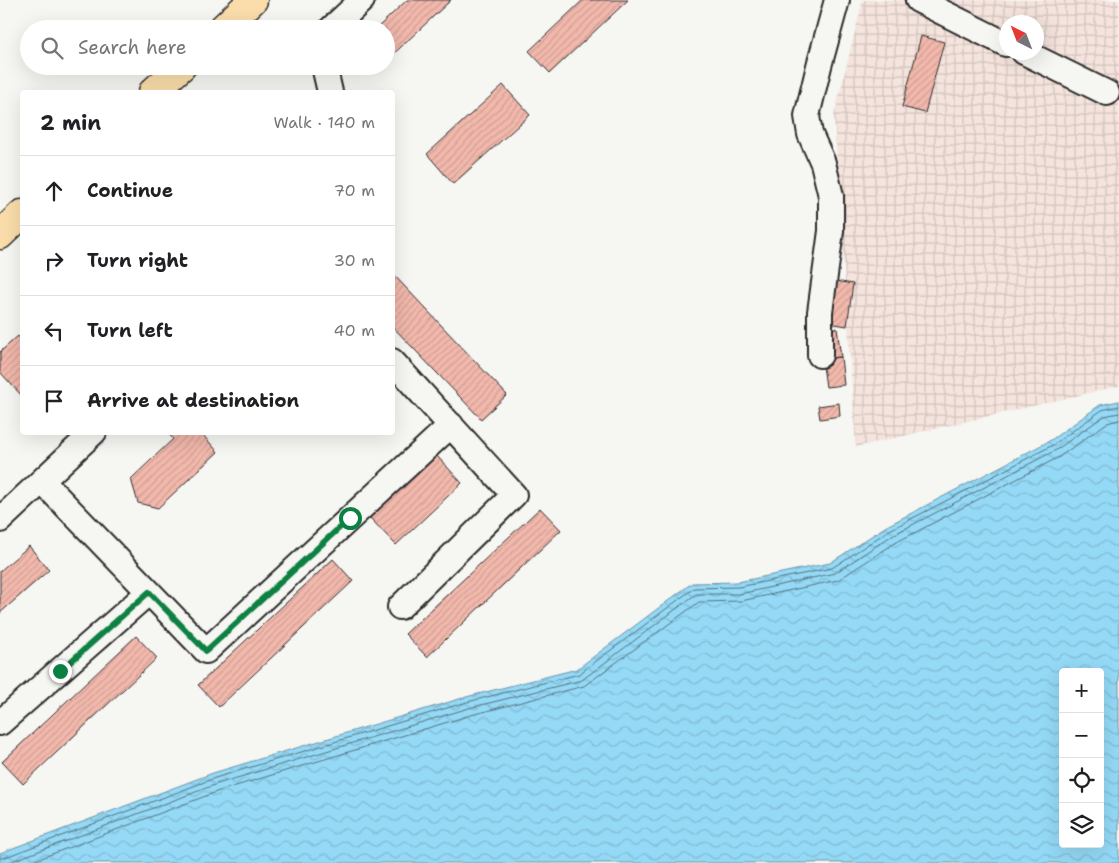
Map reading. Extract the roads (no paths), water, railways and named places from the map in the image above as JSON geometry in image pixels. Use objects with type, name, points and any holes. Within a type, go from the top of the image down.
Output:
[{"type":"main road","points":[[232,20],[253,0]]},
{"type":"main road","points":[[155,90],[172,75]]},
{"type":"main road","points":[[0,236],[20,216]]},
{"type":"street","points":[[341,20],[362,0]]},
{"type":"street","points":[[820,354],[820,312],[831,231],[831,196],[823,163],[810,134],[807,116],[837,0]]},
{"type":"street","points":[[918,0],[999,40]]},
{"type":"street","points":[[1040,60],[1107,93]]},
{"type":"street","points":[[326,75],[330,90]]},
{"type":"street","points":[[395,364],[514,495],[400,607]]},
{"type":"street","points":[[42,481],[206,651],[451,425]]},
{"type":"street","points":[[0,520],[91,435]]},
{"type":"street","points":[[0,723],[149,592]]},
{"type":"water","points":[[1119,401],[1119,863],[0,863],[0,853],[213,773],[466,697],[577,669],[692,583],[738,582],[830,563],[885,527],[1051,440],[1100,405]]}]
